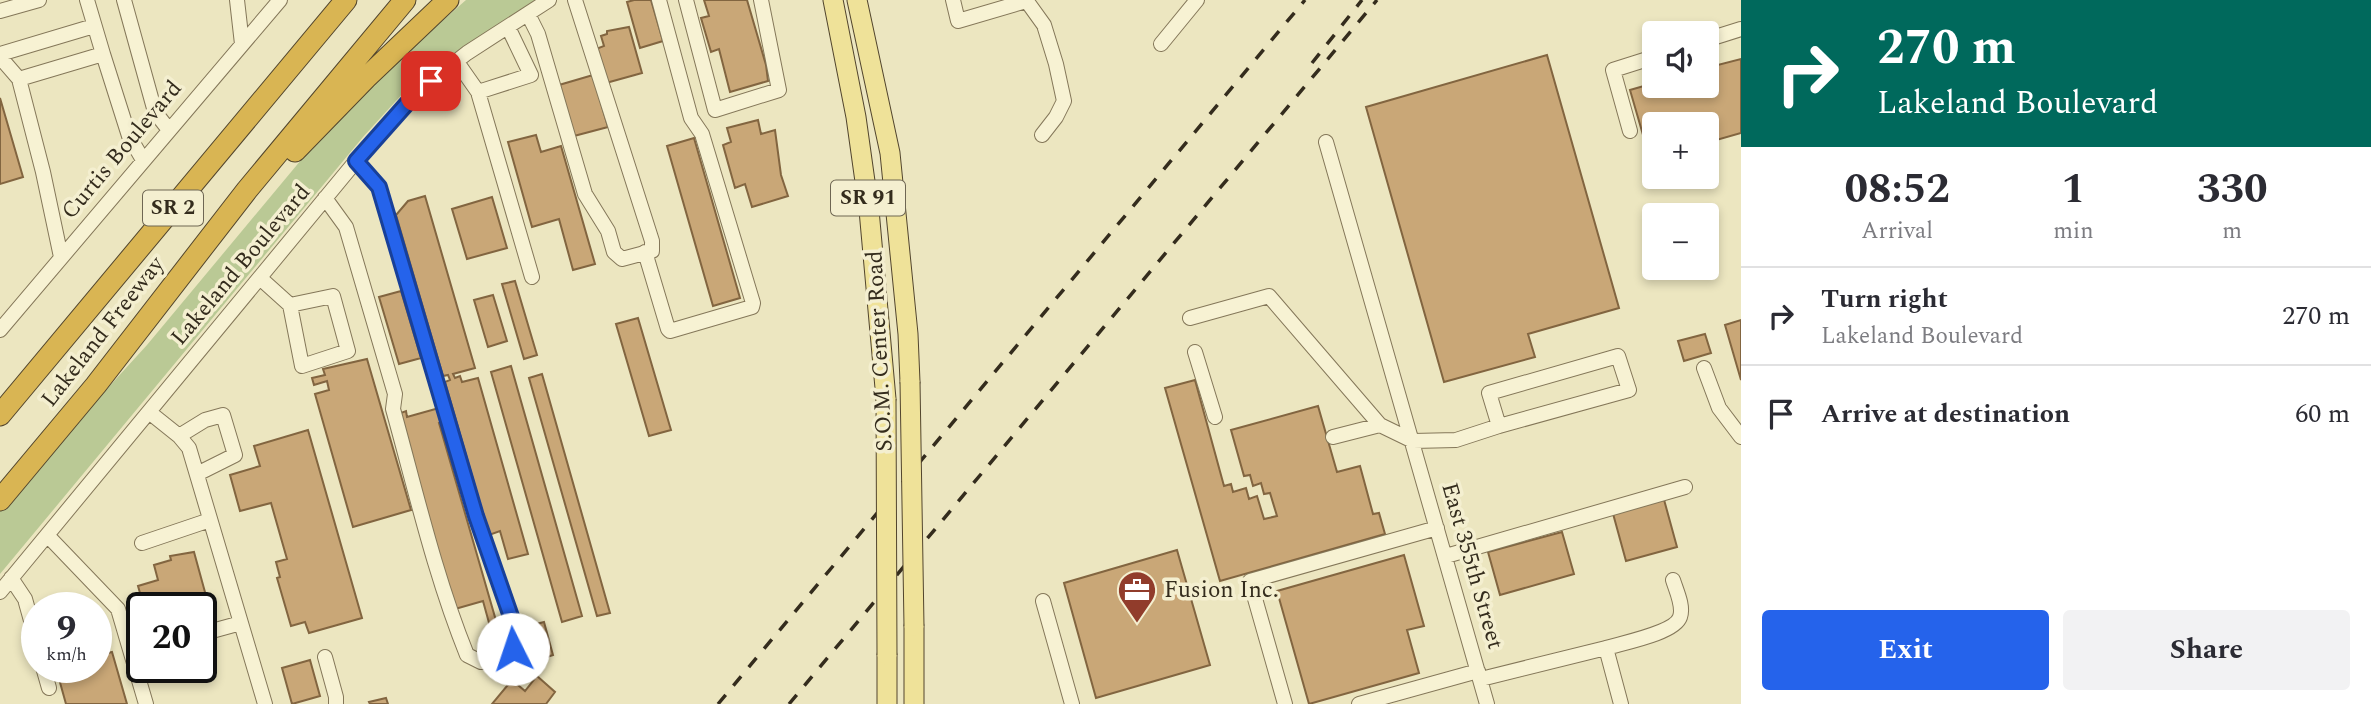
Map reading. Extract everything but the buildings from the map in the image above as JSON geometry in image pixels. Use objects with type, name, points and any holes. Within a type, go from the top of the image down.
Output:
[{"type":"highway","name":"Lakeland Freeway","points":[[0,415],[346,0]]},
{"type":"highway","name":"Lakeland Freeway","points":[[0,500],[96,385],[247,190],[405,0]]},
{"type":"highway","points":[[247,190],[301,146],[366,78],[448,0]]},
{"type":"main road","name":"S.O.M. Center Road","points":[[833,0],[856,117],[869,210],[886,398],[887,704]]},
{"type":"main road","name":"S.O.M. Center Road","points":[[857,0],[890,153],[908,334],[914,704]]},
{"type":"street","points":[[0,11],[40,0]]},
{"type":"street","points":[[87,0],[129,136],[143,160]]},
{"type":"street","points":[[124,0],[155,112],[169,130]]},
{"type":"street","points":[[237,0],[242,44]]},
{"type":"street","name":"Curtis Boulevard","points":[[0,330],[280,0]]},
{"type":"street","name":"Lakeland Boulevard","points":[[0,592],[356,161],[411,99],[457,62],[549,0]]},
{"type":"street","points":[[528,14],[538,34],[585,194],[608,231],[617,257],[622,259],[652,251],[652,241],[575,0]]},
{"type":"street","points":[[646,252],[670,331],[752,307],[702,134],[691,118],[659,0]]},
{"type":"street","points":[[686,0],[715,110],[779,90],[761,0]]},
{"type":"street","points":[[953,0],[958,21],[1026,1],[1044,25],[1056,64],[1063,101],[1056,117],[1042,135]]},
{"type":"street","points":[[1161,44],[1197,0]]},
{"type":"street","points":[[61,257],[19,79],[0,56],[94,26]]},
{"type":"street","points":[[478,92],[531,75],[509,27]]},
{"type":"street","points":[[1719,36],[1741,29]]},
{"type":"street","points":[[19,79],[103,54]]},
{"type":"street","points":[[1630,131],[1614,69],[1642,61]]},
{"type":"street","points":[[457,62],[478,92],[532,277]]},
{"type":"street","name":"East 355th Street","points":[[1326,142],[1488,704]]},
{"type":"street","points":[[326,198],[346,227],[395,394],[393,409],[445,598],[457,630],[467,656],[481,662],[502,660],[513,649],[516,631],[476,516],[379,187],[356,161]]},
{"type":"street","points":[[260,278],[290,305],[302,366],[348,351],[332,296],[290,305]]},
{"type":"street","points":[[1190,318],[1269,296],[1380,425],[1413,441],[1456,440],[1629,390],[1618,356],[1489,393],[1499,426]]},
{"type":"street","points":[[1195,352],[1216,417]]},
{"type":"street","points":[[1704,368],[1719,408],[1741,437]]},
{"type":"street","points":[[149,412],[179,436],[189,448],[265,704]]},
{"type":"street","points":[[179,436],[205,420],[223,415],[235,455],[197,474]]},
{"type":"street","points":[[1333,437],[1380,425]]},
{"type":"street","points":[[1446,556],[1685,487]]},
{"type":"street","points":[[142,543],[210,520]]},
{"type":"street","points":[[1285,704],[1250,581],[1437,528]]},
{"type":"street","points":[[47,535],[118,609],[146,704]]},
{"type":"street","points":[[12,578],[21,593]]},
{"type":"street","points":[[1359,704],[1606,648],[1673,627],[1680,617],[1681,609],[1673,580]]},
{"type":"street","points":[[1043,601],[1072,704]]},
{"type":"street","points":[[217,630],[241,623]]},
{"type":"street","points":[[1606,648],[1621,704]]},
{"type":"street","points":[[325,657],[336,704]]},
{"type":"street","points":[[48,683],[49,688]]},
{"type":"green space","points":[[466,0],[536,0],[405,91],[363,137],[0,574],[0,511],[52,449],[147,345],[311,148],[403,55]]},
{"type":"railway","points":[[718,704],[1305,0]]},
{"type":"railway","points":[[1312,63],[1362,0]]},
{"type":"railway","points":[[789,704],[1377,0]]},
{"type":"place","name":"Fusion Inc.","points":[[1137,624]]},
{"type":"route","points":[[431,81],[411,99],[356,161],[379,187],[476,516],[516,631],[513,649]]}]
